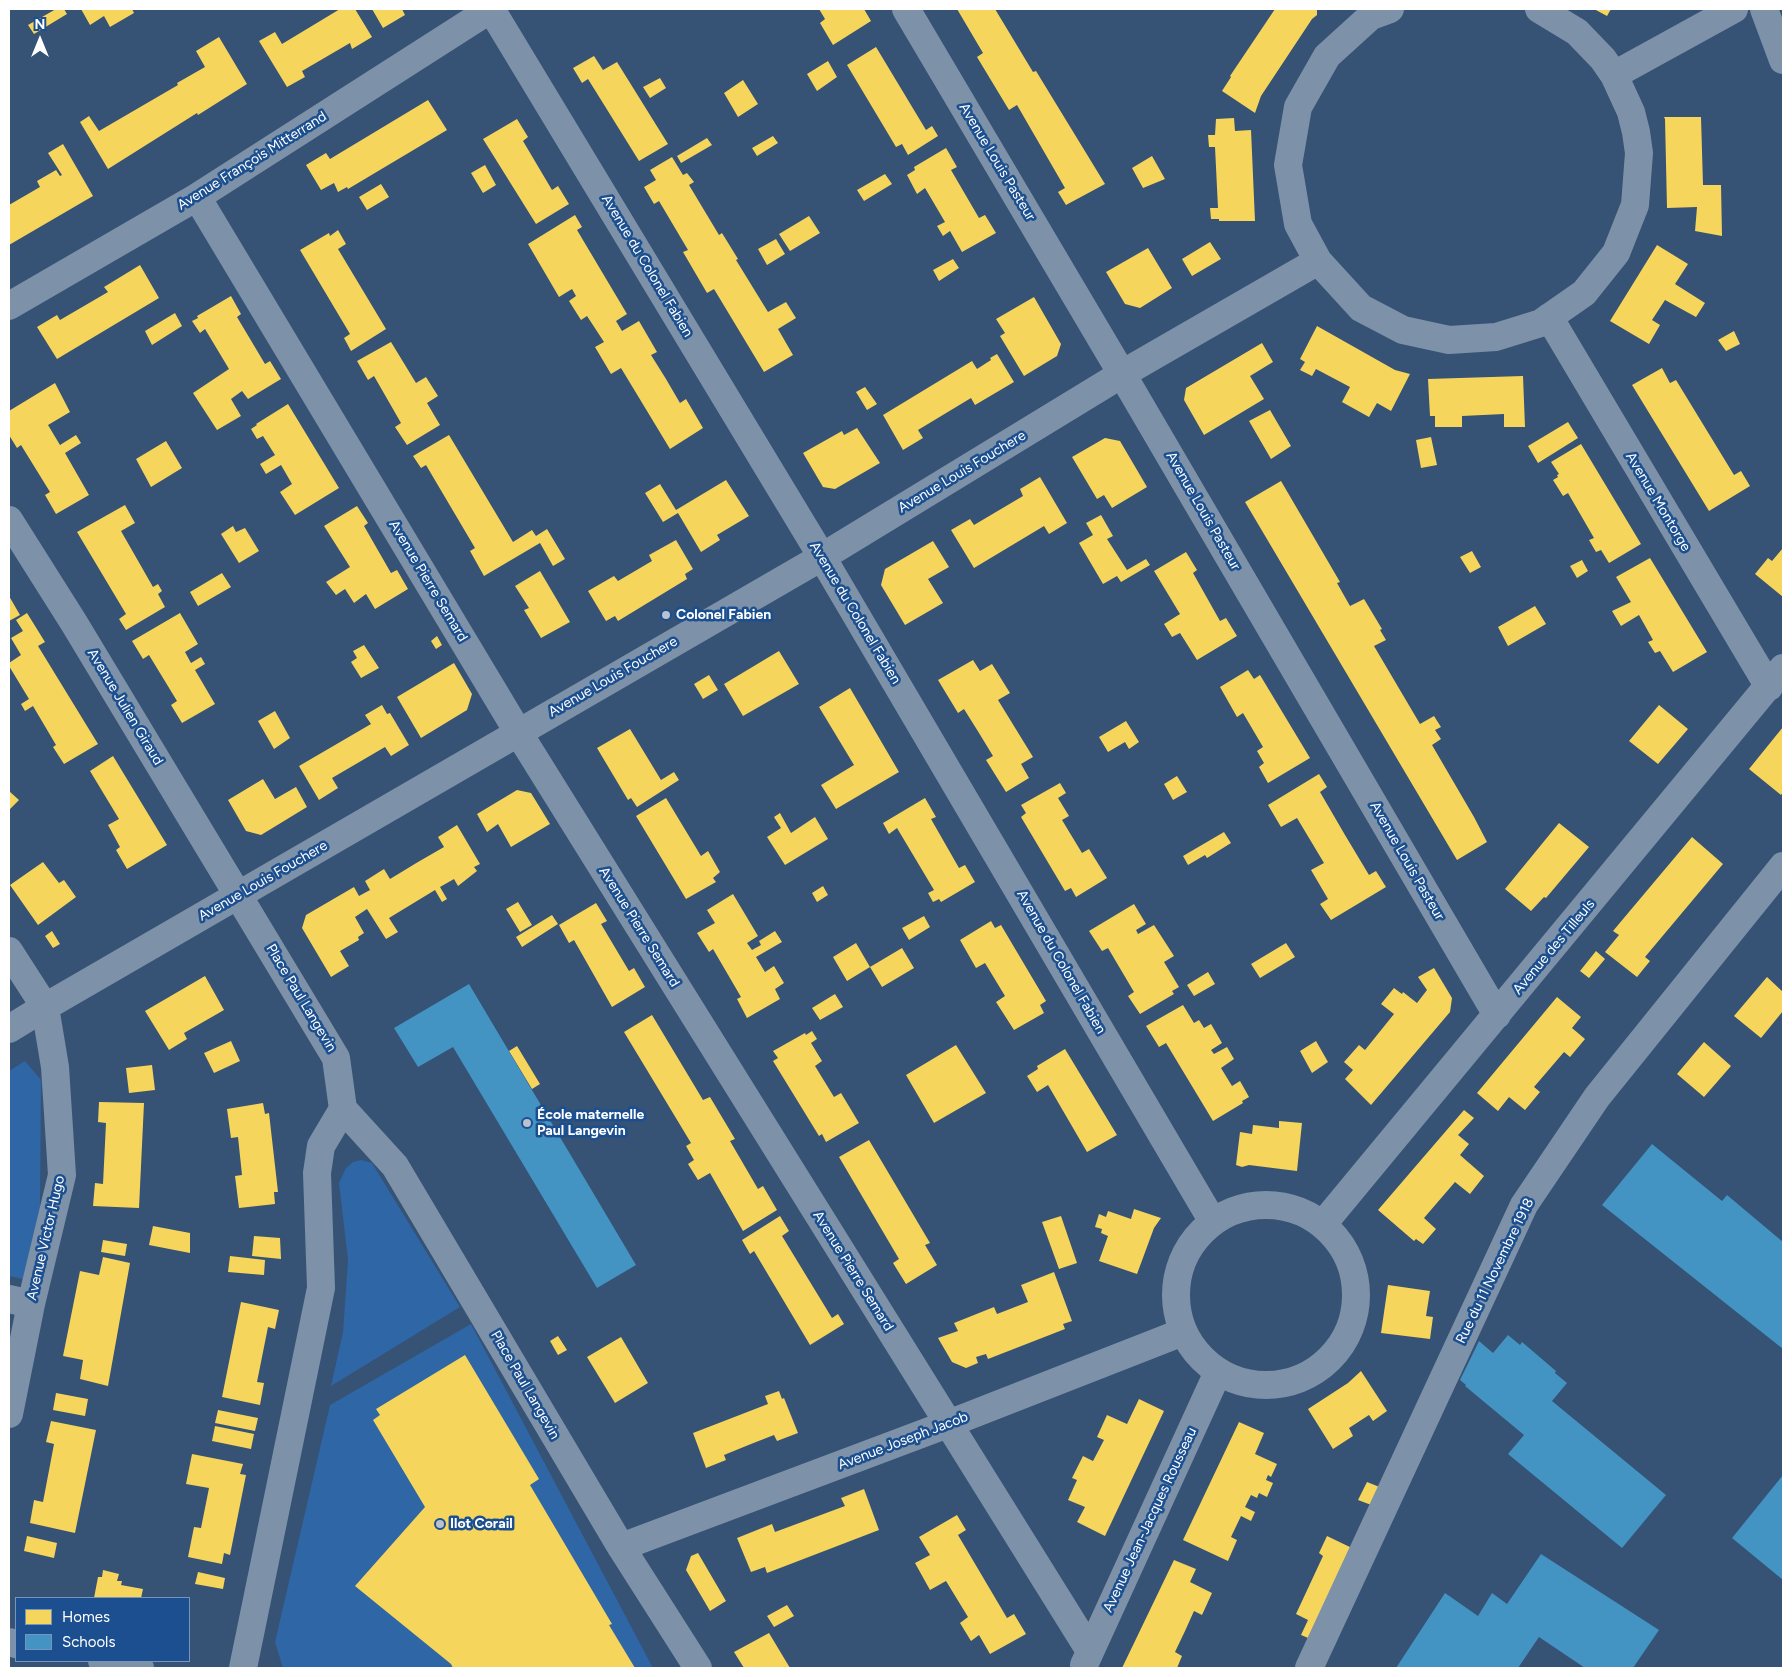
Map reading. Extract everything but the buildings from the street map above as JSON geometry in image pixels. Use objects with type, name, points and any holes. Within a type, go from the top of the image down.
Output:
[{"type":"street","name":"Avenue François Mitterrand","points":[[9,306],[197,197],[491,9]]},
{"type":"street","name":"Avenue du Colonel Fabien","points":[[491,9],[822,556],[1213,1222]]},
{"type":"street","name":"Avenue Louis Pasteur","points":[[906,9],[1497,1015]]},
{"type":"street","points":[[1376,11],[1327,56],[1298,107],[1288,165],[1298,224],[1318,261],[1361,308],[1403,330],[1449,340],[1496,337],[1541,322],[1584,293],[1616,253],[1635,205],[1639,153],[1636,132],[1631,112],[1614,75],[1603,59],[1577,32],[1539,9]]},
{"type":"street","points":[[1614,75],[1734,9]]},
{"type":"street","points":[[1764,9],[1783,60]]},
{"type":"street","name":"Avenue Pierre Semard","points":[[197,197],[518,732],[948,1424],[1086,1660]]},
{"type":"street","name":"Avenue Louis Fouchere","points":[[9,1030],[45,1007],[822,556],[1122,374],[1318,261]]},
{"type":"street","name":"Avenue Montorge","points":[[1549,318],[1776,678]]},
{"type":"street","name":"Avenue Julien Giraud","points":[[9,520],[239,894]]},
{"type":"street","name":"Avenue des Tilleuls","points":[[1323,1224],[1776,678]]},
{"type":"street","name":"Rue du 11 Novembre 1918","points":[[1309,1668],[1524,1205],[1597,1097],[1783,866]]},
{"type":"street","name":"Place Paul Langevin","points":[[239,894],[336,1058],[343,1108],[396,1166],[621,1547],[698,1668]]},
{"type":"street","name":"Avenue Victor Hugo","points":[[9,951],[45,1007],[55,1067],[62,1175],[20,1301],[9,1414]]},
{"type":"street","points":[[243,1668],[321,1288],[317,1173],[320,1146],[343,1108]]},
{"type":"street","points":[[1269,1204],[1297,1210],[1323,1224],[1344,1247],[1355,1275],[1357,1305],[1348,1334],[1344,1340],[1330,1359],[1306,1376],[1277,1385],[1246,1383],[1218,1372],[1198,1354],[1184,1332],[1176,1302],[1179,1271],[1192,1244],[1213,1222],[1239,1208],[1269,1204]]},
{"type":"street","name":"Avenue Joseph Jacob","points":[[621,1547],[948,1424],[1184,1332]]},
{"type":"street","name":"Avenue Jean-Jacques Rousseau","points":[[1086,1660],[1218,1372]]},
{"type":"street","points":[[107,1662],[140,1668]]},
{"type":"shaded area","points":[[25,1061],[41,1080],[40,1208],[23,1279],[9,1276],[9,1071]]},
{"type":"shaded area","points":[[361,1160],[372,1163],[460,1307],[331,1386],[343,1332],[348,1260],[339,1183],[346,1168],[353,1162]]},
{"type":"shaded area","name":"Ilot Corail","points":[[471,1324],[653,1668],[283,1668],[275,1642],[330,1405]]},
{"type":"place","name":"Colonel Fabien","points":[[666,615]]},
{"type":"place","name":"École maternelle Paul Langevin","points":[[527,1123]]},
{"type":"place","name":"Ilot Corail","points":[[440,1524]]}]
